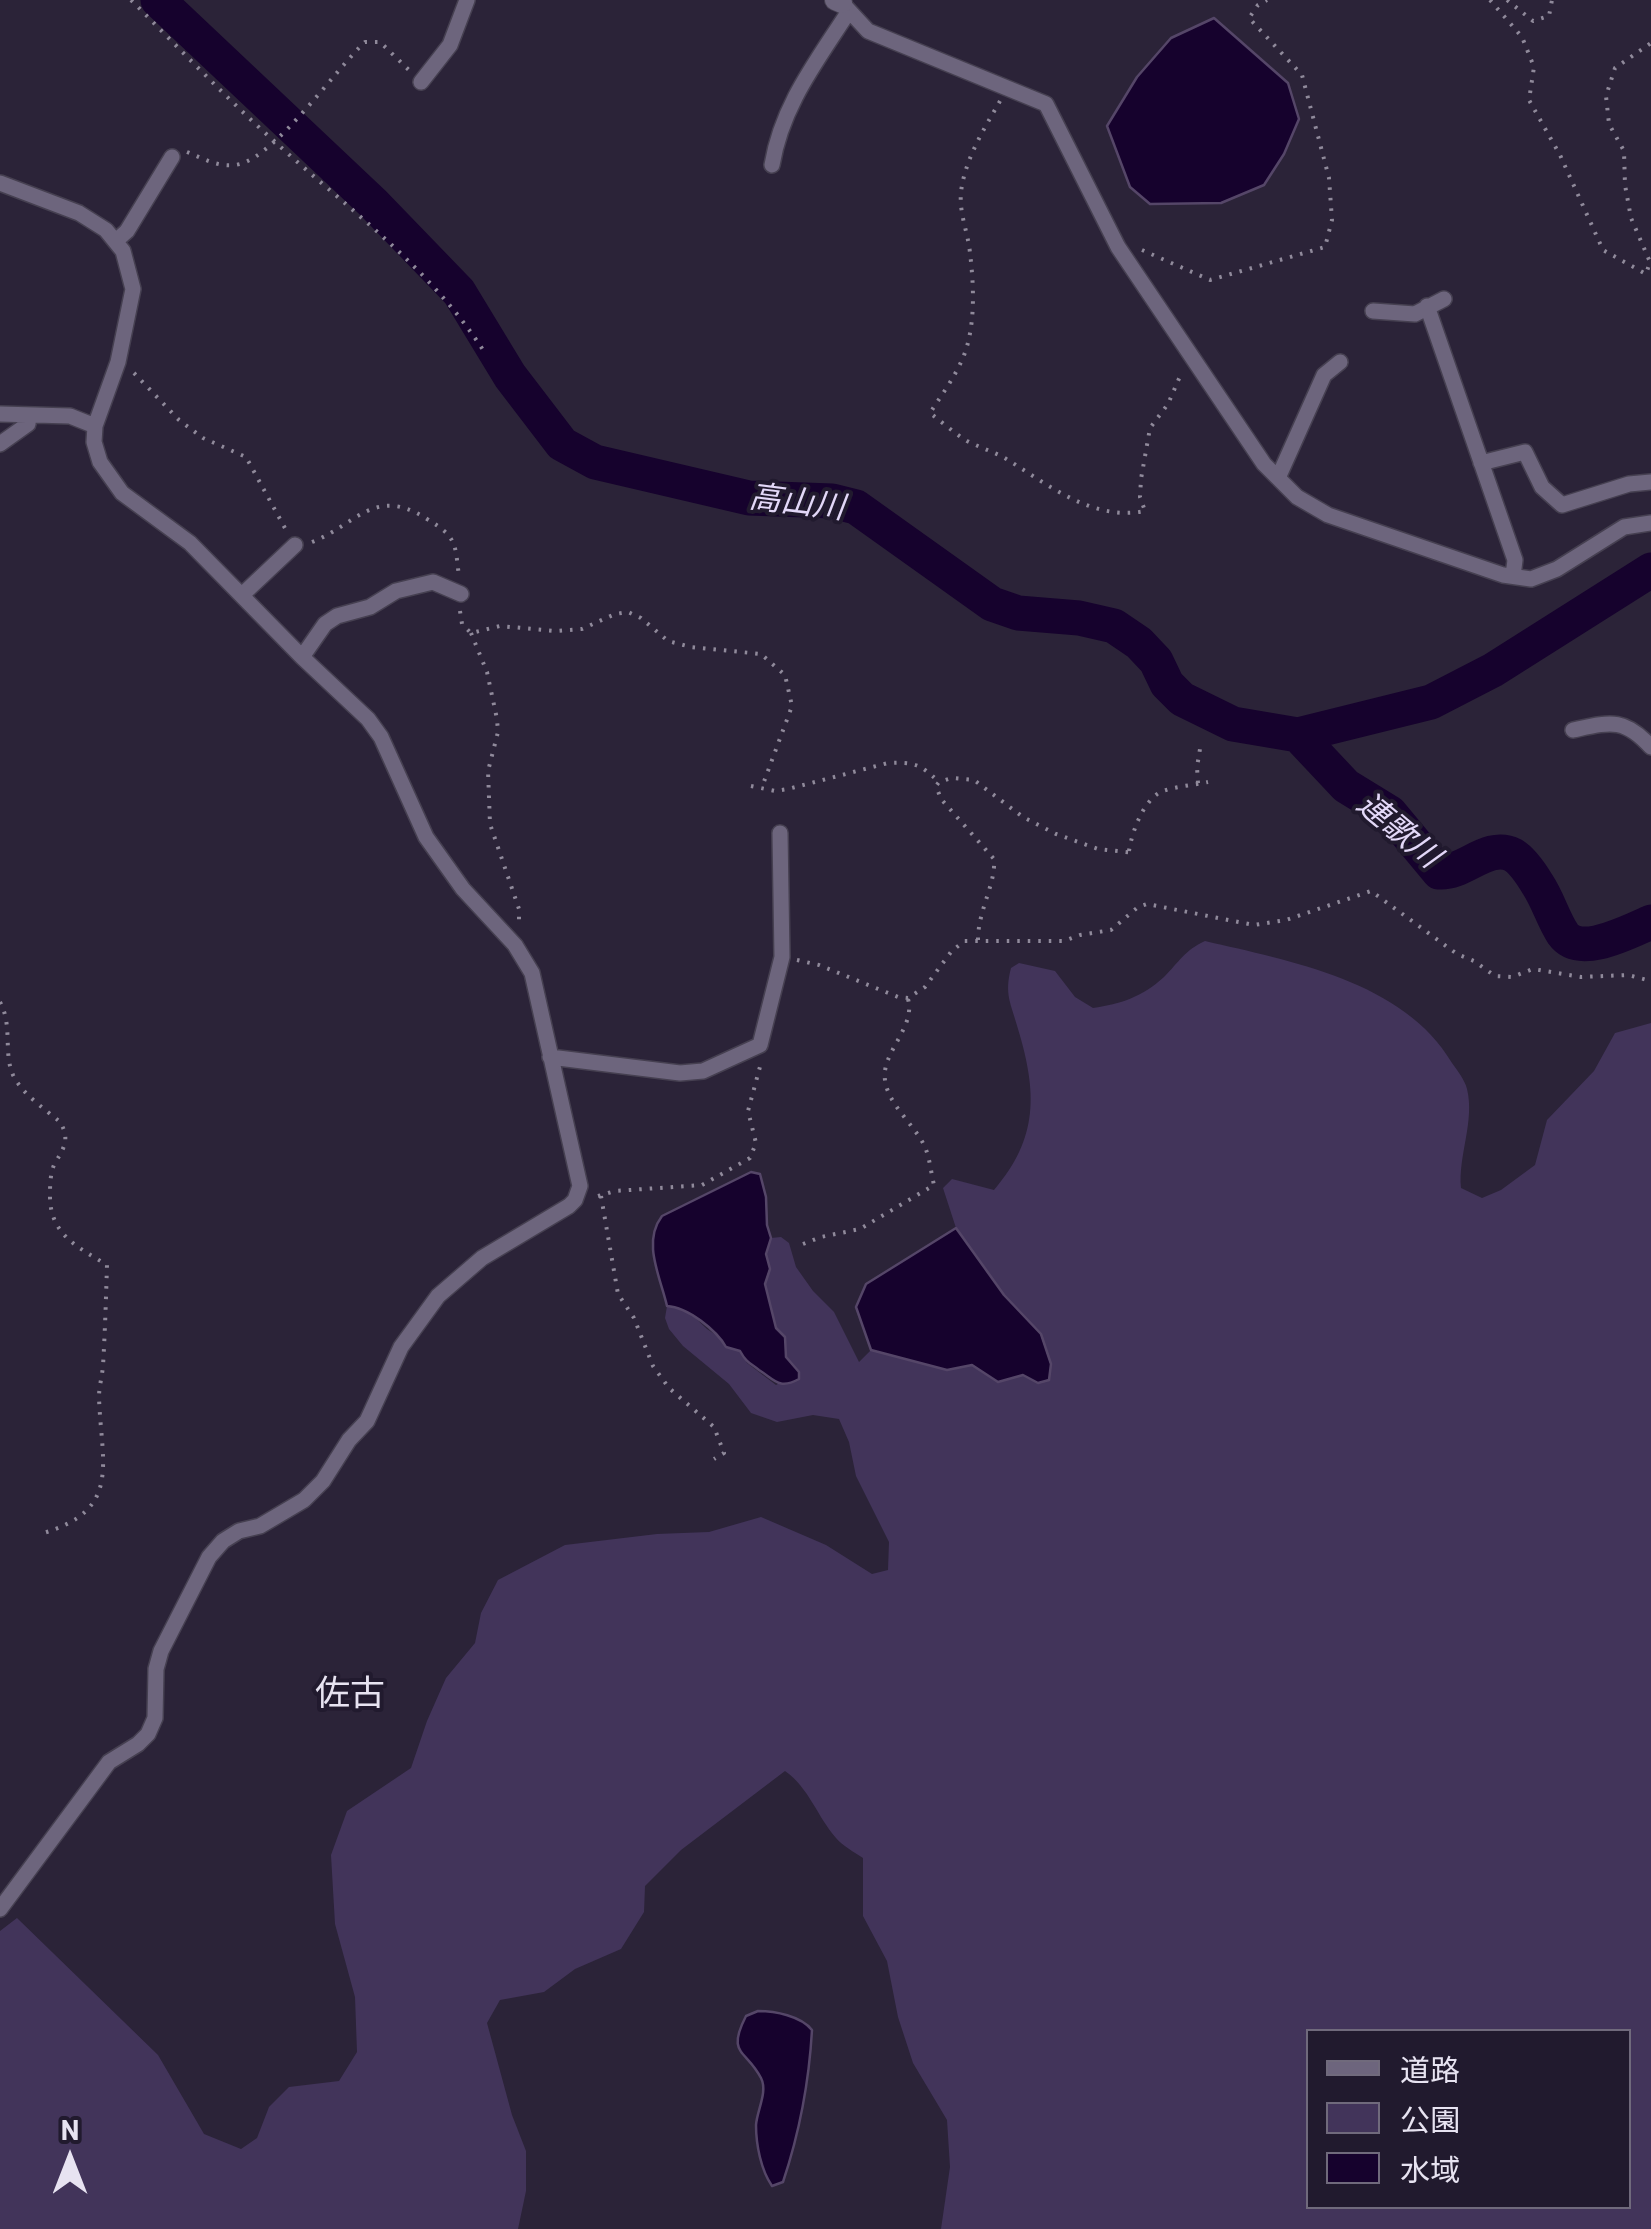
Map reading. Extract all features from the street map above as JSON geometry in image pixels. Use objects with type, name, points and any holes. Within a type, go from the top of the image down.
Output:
[{"type":"street","points":[[421,82],[450,45],[468,0]]},
{"type":"street","points":[[772,165],[778,132],[790,104],[842,4],[868,31],[1046,104],[1118,247],[1264,464],[1297,497],[1328,516],[1531,579],[1557,569],[1624,528],[1651,523]]},
{"type":"street","points":[[117,240],[127,231],[172,157]]},
{"type":"street","points":[[0,183],[79,213],[117,240],[133,290],[118,362],[95,426],[94,442],[100,462],[122,493],[190,543],[302,658],[368,719],[381,737],[426,837],[463,889],[515,945],[532,973],[578,1169],[579,1193],[560,1212],[482,1258],[438,1296],[401,1348],[367,1421],[349,1440],[323,1481],[304,1500],[260,1526],[239,1531],[209,1557],[161,1651],[156,1668],[155,1718],[148,1734],[109,1762],[0,1909]]},
{"type":"street","points":[[1374,311],[1416,314],[1444,298]]},
{"type":"street","points":[[1426,306],[1515,560],[1513,576]]},
{"type":"street","points":[[1278,478],[1324,375],[1340,362]]},
{"type":"street","points":[[0,414],[70,416],[95,426]]},
{"type":"street","points":[[0,444],[28,424],[29,415]]},
{"type":"street","points":[[1481,464],[1525,452],[1542,488],[1562,505],[1628,484],[1651,482]]},
{"type":"street","points":[[242,595],[295,545]]},
{"type":"street","points":[[302,658],[325,624],[337,616],[370,607],[396,591],[433,582],[460,594]]},
{"type":"street","points":[[1573,730],[1610,722],[1624,725],[1651,746]]},
{"type":"street","points":[[550,1057],[680,1073],[703,1072],[760,1046],[782,958],[780,833]]},
{"type":"path","points":[[131,0],[446,297],[485,353]]},
{"type":"path","points":[[1118,247],[1145,250],[1210,280],[1325,247],[1332,220],[1322,139],[1302,75],[1249,18],[1267,0]]},
{"type":"path","points":[[1490,0],[1522,37],[1534,66],[1529,100],[1560,154],[1603,250],[1646,274],[1650,262],[1631,218],[1624,151],[1609,124],[1606,96],[1615,68],[1651,43]]},
{"type":"path","points":[[1508,0],[1533,21],[1549,16],[1552,0]]},
{"type":"path","points":[[172,157],[189,152],[216,165],[243,164],[320,96],[365,42],[380,42],[421,82]]},
{"type":"path","points":[[1007,88],[974,147],[961,191],[973,289],[969,332],[963,358],[930,413],[962,438],[998,454],[1064,496],[1122,511],[1144,510],[1141,479],[1150,428],[1168,404],[1190,354]]},
{"type":"path","points":[[118,362],[132,370],[179,420],[203,438],[246,457],[295,545],[324,538],[364,511],[384,506],[402,506],[446,531],[455,541],[462,624],[472,633],[487,672],[498,718],[488,771],[490,824],[519,909],[515,945]]},
{"type":"path","points":[[472,633],[500,626],[555,632],[582,629],[628,612],[668,641],[762,654],[785,675],[792,706],[762,787]]},
{"type":"path","points":[[1199,784],[1196,766],[1200,743]]},
{"type":"path","points":[[751,786],[775,791],[788,789],[905,762],[920,764],[940,782]]},
{"type":"path","points":[[978,940],[979,916],[995,869],[994,859],[941,799],[936,786],[940,782],[963,777],[974,780],[1023,817],[1056,834],[1098,850],[1132,852],[1135,822],[1154,795],[1208,782]]},
{"type":"path","points":[[782,958],[820,965],[898,998],[908,998],[924,987],[960,944],[978,940],[1064,942],[1111,930],[1147,904],[1232,923],[1270,924],[1371,891],[1456,954],[1495,976],[1504,978],[1533,970],[1581,977],[1628,975],[1651,981]]},
{"type":"path","points":[[803,1244],[820,1236],[860,1229],[934,1185],[925,1147],[909,1127],[885,1082],[889,1061],[905,1026],[908,998]]},
{"type":"path","points":[[0,1002],[6,1014],[13,1074],[65,1130],[64,1148],[50,1180],[53,1220],[68,1240],[107,1264],[99,1394],[105,1448],[100,1492],[91,1508],[75,1520],[40,1534]]},
{"type":"path","points":[[579,1193],[601,1196],[615,1191],[702,1185],[750,1158],[756,1143],[748,1111],[764,1056],[760,1046]]},
{"type":"path","points":[[601,1196],[618,1294],[634,1318],[653,1366],[669,1388],[714,1427],[720,1437],[724,1454],[714,1458]]},
{"type":"green space","points":[[1205,941],[1308,967],[1375,994],[1405,1012],[1431,1035],[1466,1086],[1469,1113],[1461,1188],[1482,1198],[1501,1190],[1535,1165],[1547,1120],[1594,1071],[1615,1033],[1651,1023],[1651,2229],[941,2229],[950,2167],[947,2120],[913,2063],[898,2017],[887,1961],[863,1916],[863,1858],[836,1838],[785,1771],[681,1850],[645,1886],[644,1912],[621,1949],[575,1969],[544,1992],[500,2000],[487,2023],[526,2151],[526,2191],[518,2229],[0,2229],[0,1931],[17,1918],[158,2055],[204,2134],[241,2149],[257,2138],[269,2107],[289,2087],[339,2081],[357,2052],[355,1997],[335,1924],[331,1855],[347,1811],[411,1768],[446,1678],[475,1643],[481,1613],[498,1580],[565,1545],[709,1532],[761,1517],[826,1545],[872,1574],[888,1570],[889,1542],[856,1476],[849,1442],[839,1419],[813,1415],[777,1422],[751,1413],[729,1384],[683,1346],[669,1329],[665,1318],[667,1306],[688,1311],[776,1385],[799,1372],[786,1357],[785,1337],[776,1328],[765,1284],[770,1269],[766,1254],[771,1238],[781,1237],[789,1243],[796,1267],[834,1312],[859,1362],[871,1350],[947,1370],[972,1365],[998,1381],[1023,1375],[1038,1383],[1041,1334],[1004,1295],[956,1228],[943,1188],[952,1179],[994,1190],[1009,1171],[1026,1133],[1031,1094],[1009,999],[1011,968],[1019,963],[1055,971],[1075,997],[1093,1008],[1122,1002],[1148,990],[1187,952]]},
{"type":"water","points":[[1214,18],[1288,83],[1299,119],[1284,154],[1264,185],[1221,203],[1150,204],[1130,187],[1107,126],[1137,77],[1171,38]]},
{"type":"water","points":[[751,1172],[760,1174],[766,1197],[771,1238],[766,1254],[770,1269],[765,1284],[776,1328],[785,1337],[786,1357],[799,1372],[799,1379],[787,1384],[773,1380],[740,1351],[726,1347],[693,1315],[667,1306],[654,1260],[653,1237],[662,1216]]},
{"type":"water","points":[[956,1228],[1004,1295],[1041,1334],[1051,1364],[1049,1380],[1038,1383],[1023,1375],[998,1382],[972,1365],[947,1370],[871,1350],[856,1307],[866,1284]]},
{"type":"water","points":[[758,2011],[787,2015],[812,2030],[806,2088],[794,2144],[783,2182],[772,2186],[762,2165],[756,2133],[763,2083],[738,2045],[746,2016]]},
{"type":"waterway","name":"高山川","points":[[158,0],[373,203],[459,292],[510,376],[562,444],[595,462],[749,498],[832,501],[856,507],[992,604],[1018,613],[1079,618],[1114,626],[1156,661],[1167,684],[1182,699],[1233,724],[1298,735],[1431,702],[1493,670],[1651,570]]},
{"type":"waterway","name":"連歌川","points":[[1298,735],[1346,786],[1390,813],[1439,872],[1494,852],[1513,855],[1536,881],[1563,934],[1581,944],[1618,936],[1651,922]]},
{"type":"district","name":"佐古","points":[[350,1693]]}]
